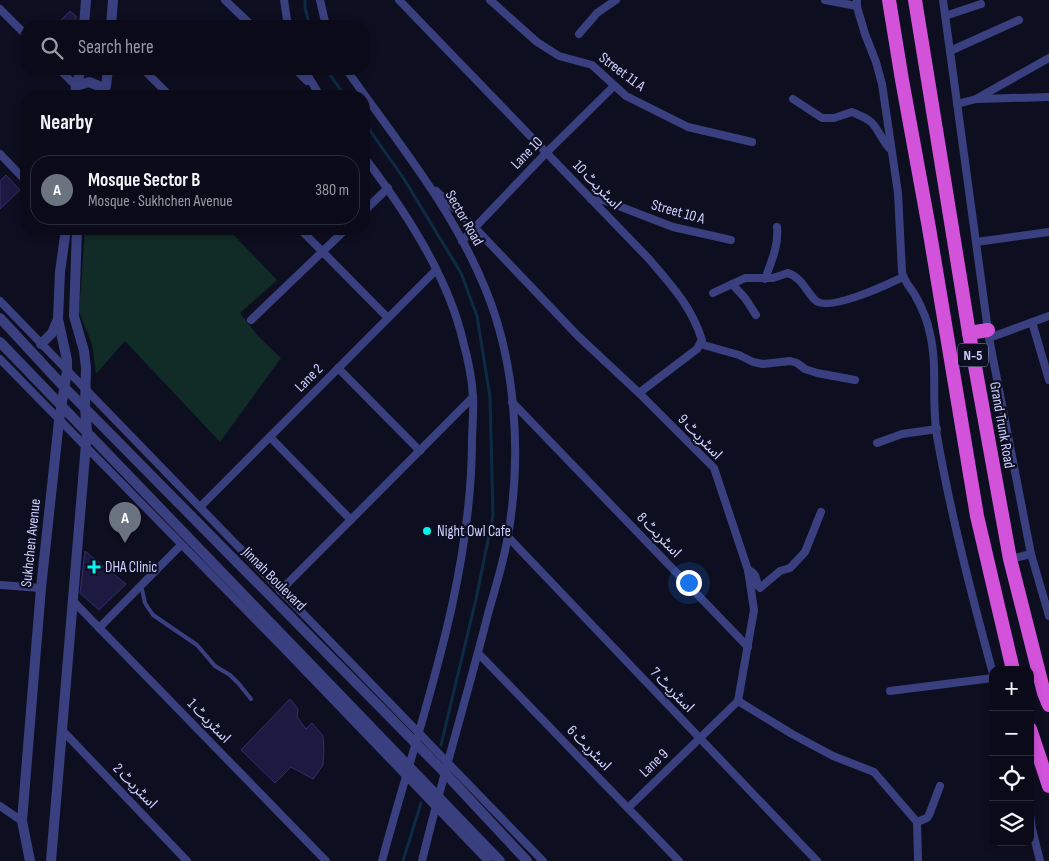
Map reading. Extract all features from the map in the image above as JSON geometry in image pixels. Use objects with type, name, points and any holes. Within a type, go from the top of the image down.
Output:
[{"type":"highway","name":"N-5","points":[[889,0],[977,516],[1012,666]]},
{"type":"highway","name":"Grand Trunk Road","points":[[915,0],[969,333],[1010,559],[1044,693],[1049,705]]},
{"type":"highway","points":[[969,333],[988,334]]},
{"type":"highway","points":[[1034,741],[1049,786]]},
{"type":"street","points":[[84,20],[86,0]]},
{"type":"street","points":[[111,20],[113,0]]},
{"type":"street","points":[[226,0],[246,20]]},
{"type":"street","points":[[284,0],[287,20]]},
{"type":"street","points":[[320,0],[325,20]]},
{"type":"street","name":"اسٹریٹ 10","points":[[399,0],[676,290],[695,321],[702,340],[700,344]]},
{"type":"street","name":"Street 11 A","points":[[490,0],[537,42],[560,56],[592,64],[626,96],[688,127],[752,142]]},
{"type":"street","points":[[579,34],[597,13],[616,0]]},
{"type":"street","points":[[825,0],[857,3],[882,84],[890,150],[898,193],[903,277],[916,297],[930,333],[935,368],[933,380],[937,429],[957,530],[991,666]]},
{"type":"street","points":[[943,0],[988,334],[1031,554],[1049,616]]},
{"type":"street","points":[[945,16],[981,4]]},
{"type":"street","points":[[0,9],[20,29]]},
{"type":"street","points":[[950,51],[1019,20]]},
{"type":"street","points":[[976,99],[1049,58]]},
{"type":"street","points":[[64,75],[75,90]]},
{"type":"street","points":[[76,90],[80,75]]},
{"type":"street","points":[[105,90],[107,75]]},
{"type":"street","points":[[149,75],[164,90]]},
{"type":"street","points":[[301,75],[315,90]]},
{"type":"street","points":[[308,75],[316,90]]},
{"type":"street","name":"Sector Road","points":[[350,75],[361,90]]},
{"type":"street","points":[[77,90],[85,82],[92,82],[99,86],[101,90]]},
{"type":"street","name":"Lane 10","points":[[462,241],[546,153],[614,86]]},
{"type":"street","points":[[957,104],[976,99],[1049,97]]},
{"type":"street","points":[[793,99],[822,118],[834,118],[852,112],[862,117],[873,125],[890,150]]},
{"type":"street","name":"Sector Road","points":[[370,102],[429,184],[462,241],[485,287],[496,317],[512,402],[515,464],[508,537],[435,806],[422,861]]},
{"type":"street","points":[[0,154],[20,175]]},
{"type":"street","points":[[370,165],[388,188],[418,236],[436,270],[463,340],[473,397],[469,509],[449,622],[382,861]]},
{"type":"street","name":"اسٹریٹ 9","points":[[429,184],[475,228],[578,336],[639,393],[714,468],[748,570],[754,610],[748,647]]},
{"type":"street","points":[[370,205],[388,188]]},
{"type":"street","name":"Street 10 A","points":[[591,199],[603,200],[673,227],[731,240]]},
{"type":"street","points":[[765,279],[776,249],[778,239],[777,227]]},
{"type":"street","points":[[976,242],[1049,232]]},
{"type":"street","name":"Sukhchen Avenue","points":[[30,861],[22,821],[41,588],[59,421],[67,371],[67,360],[58,318],[60,272],[65,235]]},
{"type":"street","points":[[52,861],[87,432],[84,351],[74,316],[77,235]]},
{"type":"street","points":[[306,235],[388,318]]},
{"type":"street","points":[[251,320],[339,235]]},
{"type":"street","name":"Lane 2","points":[[201,506],[436,270]]},
{"type":"street","points":[[713,292],[745,278],[765,279],[791,274],[802,282],[820,303],[836,302],[860,296],[903,277]]},
{"type":"street","points":[[732,284],[745,298],[756,316]]},
{"type":"street","points":[[0,301],[201,506],[280,591],[419,734],[446,768],[543,861]]},
{"type":"street","points":[[988,334],[1049,316]]},
{"type":"street","name":"Jinnah Boulevard","points":[[0,318],[64,387],[416,744],[446,768],[527,861]]},
{"type":"street","points":[[41,344],[52,333],[58,318]]},
{"type":"street","points":[[1032,322],[1049,380]]},
{"type":"street","points":[[0,342],[500,861]]},
{"type":"street","points":[[639,393],[697,349],[700,344],[753,362],[763,364],[790,361],[817,374],[855,380]]},
{"type":"street","points":[[0,359],[288,653],[406,778],[488,861]]},
{"type":"street","points":[[338,368],[420,451]]},
{"type":"street","points":[[935,368],[952,370]]},
{"type":"street","points":[[280,591],[473,397]]},
{"type":"street","name":"اسٹریٹ 8","points":[[512,402],[748,647]]},
{"type":"street","points":[[877,444],[902,434],[937,429]]},
{"type":"street","points":[[270,437],[351,520]]},
{"type":"street","points":[[166,490],[176,482]]},
{"type":"street","points":[[147,510],[155,502]]},
{"type":"street","points":[[748,570],[752,571],[756,576],[757,586],[760,588],[780,571],[790,568],[805,552],[821,512]]},
{"type":"street","name":"اسٹریٹ 7","points":[[508,537],[816,861]]},
{"type":"street","points":[[99,628],[181,545]]},
{"type":"street","points":[[1010,559],[1031,554]]},
{"type":"street","points":[[0,585],[41,588]]},
{"type":"street","name":"اسٹریٹ 1","points":[[73,601],[326,861]]},
{"type":"street","points":[[700,739],[738,701],[748,647]]},
{"type":"street","name":"اسٹریٹ 6","points":[[478,653],[679,861]]},
{"type":"street","points":[[890,691],[989,679]]},
{"type":"street","points":[[738,701],[808,743],[833,756],[874,772],[917,822],[918,861]]},
{"type":"street","name":"اسٹریٹ 2","points":[[62,730],[187,861]]},
{"type":"street","name":"Lane 9","points":[[628,808],[700,739]]},
{"type":"street","points":[[917,822],[929,815],[940,786]]},
{"type":"street","points":[[0,806],[22,821]]},
{"type":"street","points":[[1034,837],[1040,861]]},
{"type":"lane","points":[[140,586],[145,602],[153,615],[197,645],[215,666],[230,675],[239,684],[251,699]]},
{"type":"green space","points":[[85,235],[234,235],[277,280],[240,313],[258,336],[281,358],[220,442],[125,341],[96,374],[92,344],[79,312]]},
{"type":"building","points":[[70,11],[76,16],[76,20],[61,20]]},
{"type":"building","points":[[6,175],[20,190],[0,209],[0,181]]},
{"type":"building","name":"DHA Clinic","points":[[85,551],[126,584],[99,610],[80,593]]},
{"type":"building","points":[[290,699],[298,709],[297,717],[306,729],[312,723],[323,736],[323,765],[313,779],[291,767],[275,783],[241,750]]},
{"type":"waterway","points":[[305,0],[308,20]]},
{"type":"waterway","points":[[330,75],[341,90]]},
{"type":"waterway","points":[[370,131],[404,179],[461,273],[477,316],[490,397],[493,516],[476,599],[441,745]]},
{"type":"waterway","points":[[403,861],[421,803]]},
{"type":"place","name":"Night Owl Cafe","points":[[427,531]]},
{"type":"place","name":"Mosque Sector B","points":[[125,543]]},
{"type":"place","name":"DHA Clinic","points":[[94,567]]}]
